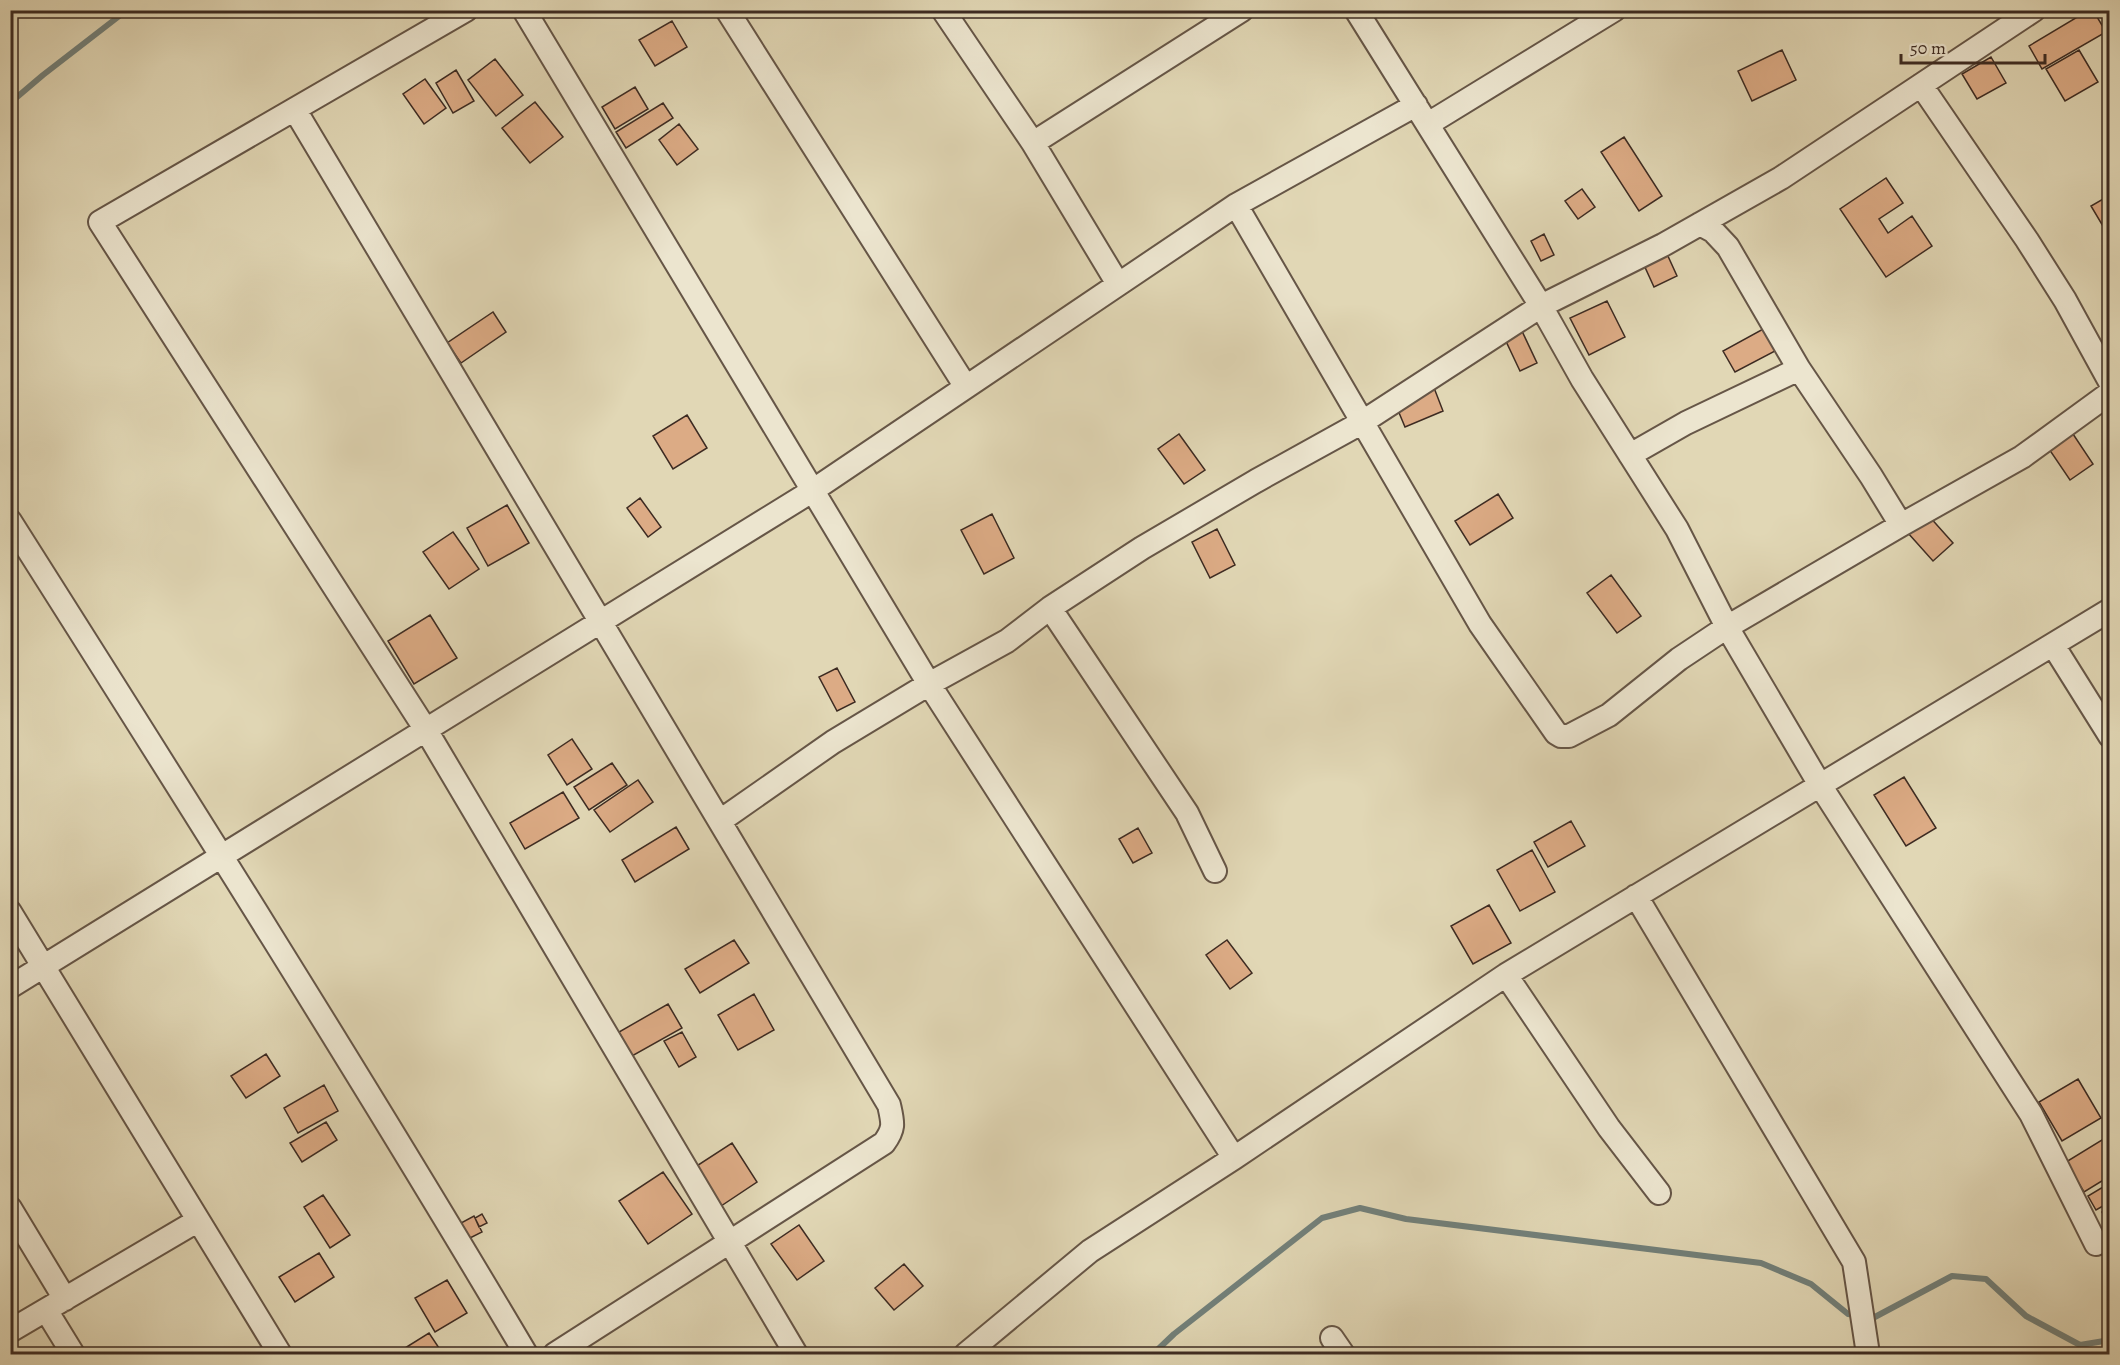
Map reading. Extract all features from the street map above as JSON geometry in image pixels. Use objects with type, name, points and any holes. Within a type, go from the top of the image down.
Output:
[{"type":"street","points":[[466,10],[100,222],[426,730],[796,1354]]},
{"type":"street","points":[[524,10],[929,684],[1234,1158]]},
{"type":"street","points":[[727,10],[966,387]]},
{"type":"street","points":[[1034,143],[1242,10]]},
{"type":"street","points":[[1356,10],[1541,306],[1582,379],[1677,529],[1727,627],[1820,785],[2031,1114],[2096,1244]]},
{"type":"street","points":[[10,987],[812,490],[1236,205],[1422,115],[1614,10]]},
{"type":"street","points":[[720,821],[833,742],[929,684],[1007,641],[1050,608],[1142,548],[1361,423],[1541,306],[1700,224],[1781,178],[2034,10]]},
{"type":"street","points":[[952,13],[1034,143],[1118,284]]},
{"type":"street","points":[[1921,85],[2027,240],[2065,300],[2109,382]]},
{"type":"street","points":[[295,110],[889,1105],[892,1132],[884,1143],[730,1244],[555,1354]]},
{"type":"street","points":[[1236,205],[1480,624],[1556,733],[1561,736],[1569,736],[1609,715],[1679,660],[1727,627],[2022,457],[2109,393]]},
{"type":"street","points":[[1700,224],[1713,231],[1728,247],[1799,369],[1901,525]]},
{"type":"street","points":[[1630,455],[1686,423],[1799,369]]},
{"type":"street","points":[[10,521],[222,855],[436,1201],[526,1354]]},
{"type":"street","points":[[1050,608],[1188,813],[1215,871]]},
{"type":"street","points":[[966,1354],[1090,1251],[1234,1158],[1506,975],[2109,610]]},
{"type":"street","points":[[2053,645],[2109,736]]},
{"type":"street","points":[[1636,896],[1854,1262],[1868,1354]]},
{"type":"street","points":[[10,912],[280,1354]]},
{"type":"street","points":[[1506,975],[1609,1128],[1659,1193]]},
{"type":"street","points":[[10,1208],[56,1305],[73,1354]]},
{"type":"street","points":[[10,1330],[197,1221]]},
{"type":"building","points":[[2089,10],[2093,10],[2106,32],[2042,69],[2029,46]]},
{"type":"building","points":[[672,21],[687,47],[655,66],[639,40]]},
{"type":"building","points":[[1782,50],[1796,80],[1752,101],[1738,71]]},
{"type":"building","points":[[2079,50],[2098,82],[2065,101],[2046,69]]},
{"type":"building","points":[[1991,57],[2006,83],[1977,99],[1962,74]]},
{"type":"building","points":[[495,59],[523,95],[496,116],[468,80]]},
{"type":"building","points":[[456,70],[474,101],[453,113],[436,83]]},
{"type":"building","points":[[425,79],[446,108],[424,124],[403,94]]},
{"type":"building","points":[[635,87],[648,109],[615,129],[602,107]]},
{"type":"building","points":[[535,102],[563,137],[530,163],[502,128]]},
{"type":"building","points":[[663,103],[673,118],[626,148],[616,132]]},
{"type":"building","points":[[679,124],[698,149],[677,165],[659,140]]},
{"type":"building","points":[[1624,137],[1662,196],[1639,211],[1601,152]]},
{"type":"building","points":[[1886,178],[1903,203],[1879,219],[1888,233],[1912,216],[1932,246],[1886,277],[1840,209]]},
{"type":"building","points":[[1582,189],[1595,207],[1578,219],[1565,201]]},
{"type":"building","points":[[2110,195],[2110,238],[2091,206]]},
{"type":"building","points":[[1544,234],[1554,255],[1541,261],[1531,241]]},
{"type":"building","points":[[1667,254],[1677,276],[1654,287],[1644,265]]},
{"type":"building","points":[[1607,301],[1625,337],[1589,355],[1570,318]]},
{"type":"building","points":[[493,312],[506,332],[461,363],[447,343]]},
{"type":"building","points":[[1765,328],[1777,350],[1735,372],[1723,351]]},
{"type":"building","points":[[1521,329],[1537,363],[1520,371],[1504,337]]},
{"type":"building","points":[[1431,380],[1443,411],[1405,427],[1392,396]]},
{"type":"building","points":[[687,415],[707,448],[673,469],[653,436]]},
{"type":"building","points":[[1179,434],[1205,470],[1184,484],[1158,449]]},
{"type":"building","points":[[2073,434],[2093,464],[2070,480],[2049,449]]},
{"type":"building","points":[[1498,494],[1513,518],[1470,545],[1455,521]]},
{"type":"building","points":[[640,498],[661,527],[648,537],[627,508]]},
{"type":"building","points":[[507,505],[529,543],[488,566],[467,528]]},
{"type":"building","points":[[992,514],[1014,558],[984,574],[961,530]]},
{"type":"building","points":[[1928,515],[1953,543],[1933,561],[1908,533]]},
{"type":"building","points":[[1217,529],[1235,565],[1210,578],[1192,542]]},
{"type":"building","points":[[453,532],[479,569],[449,589],[423,552]]},
{"type":"building","points":[[1611,575],[1641,616],[1617,633],[1587,593]]},
{"type":"building","points":[[430,615],[457,658],[414,684],[388,641]]},
{"type":"building","points":[[837,668],[855,702],[837,711],[819,677]]},
{"type":"building","points":[[572,739],[592,769],[567,785],[548,755]]},
{"type":"building","points":[[612,763],[627,785],[589,810],[574,787]]},
{"type":"building","points":[[1904,777],[1936,828],[1906,846],[1874,795]]},
{"type":"building","points":[[638,780],[653,802],[610,832],[594,810]]},
{"type":"building","points":[[563,792],[579,818],[525,849],[510,823]]},
{"type":"building","points":[[1571,821],[1585,846],[1548,867],[1534,842]]},
{"type":"building","points":[[676,827],[689,849],[635,882],[622,860]]},
{"type":"building","points":[[1138,828],[1152,853],[1133,863],[1119,839]]},
{"type":"building","points":[[1532,850],[1555,892],[1520,911],[1497,870]]},
{"type":"building","points":[[1489,905],[1511,943],[1473,964],[1451,926]]},
{"type":"building","points":[[734,940],[749,963],[700,993],[685,969]]},
{"type":"building","points":[[1227,940],[1252,973],[1230,989],[1206,955]]},
{"type":"building","points":[[754,994],[774,1030],[738,1050],[718,1015]]},
{"type":"building","points":[[668,1004],[682,1028],[632,1056],[619,1032]]},
{"type":"building","points":[[682,1032],[696,1057],[679,1067],[664,1041]]},
{"type":"building","points":[[266,1054],[280,1076],[246,1098],[231,1076]]},
{"type":"building","points":[[2078,1079],[2101,1118],[2062,1141],[2039,1102]]},
{"type":"building","points":[[324,1085],[338,1111],[298,1133],[284,1108]]},
{"type":"building","points":[[326,1122],[337,1140],[302,1162],[290,1143]]},
{"type":"building","points":[[2110,1135],[2110,1176],[2084,1192],[2066,1162]]},
{"type":"building","points":[[732,1143],[757,1182],[718,1208],[692,1169]]},
{"type":"building","points":[[663,1172],[692,1214],[648,1244],[619,1201]]},
{"type":"building","points":[[2108,1184],[2110,1202],[2096,1210],[2088,1196]]},
{"type":"building","points":[[323,1195],[350,1235],[330,1248],[304,1207]]},
{"type":"building","points":[[2110,1207],[2110,1222],[2108,1223],[2102,1212]]},
{"type":"building","points":[[482,1214],[487,1223],[479,1227],[475,1218]]},
{"type":"building","points":[[474,1216],[482,1232],[470,1238],[461,1223]]},
{"type":"building","points":[[799,1225],[824,1261],[797,1280],[771,1244]]},
{"type":"building","points":[[319,1253],[334,1277],[295,1302],[279,1277]]},
{"type":"building","points":[[904,1264],[923,1286],[894,1310],[875,1288]]},
{"type":"building","points":[[447,1280],[467,1313],[435,1332],[415,1298]]},
{"type":"building","points":[[429,1333],[443,1354],[397,1354],[397,1353]]},
{"type":"waterway","points":[[10,103],[127,10]]},
{"type":"waterway","points":[[1153,1354],[1174,1334],[1322,1218],[1360,1208],[1406,1219],[1761,1263],[1811,1284],[1848,1314],[1857,1315]]},
{"type":"waterway","points":[[1867,1317],[1873,1318],[1952,1276],[1986,1279],[2026,1316],[2080,1345],[2110,1340]]}]
